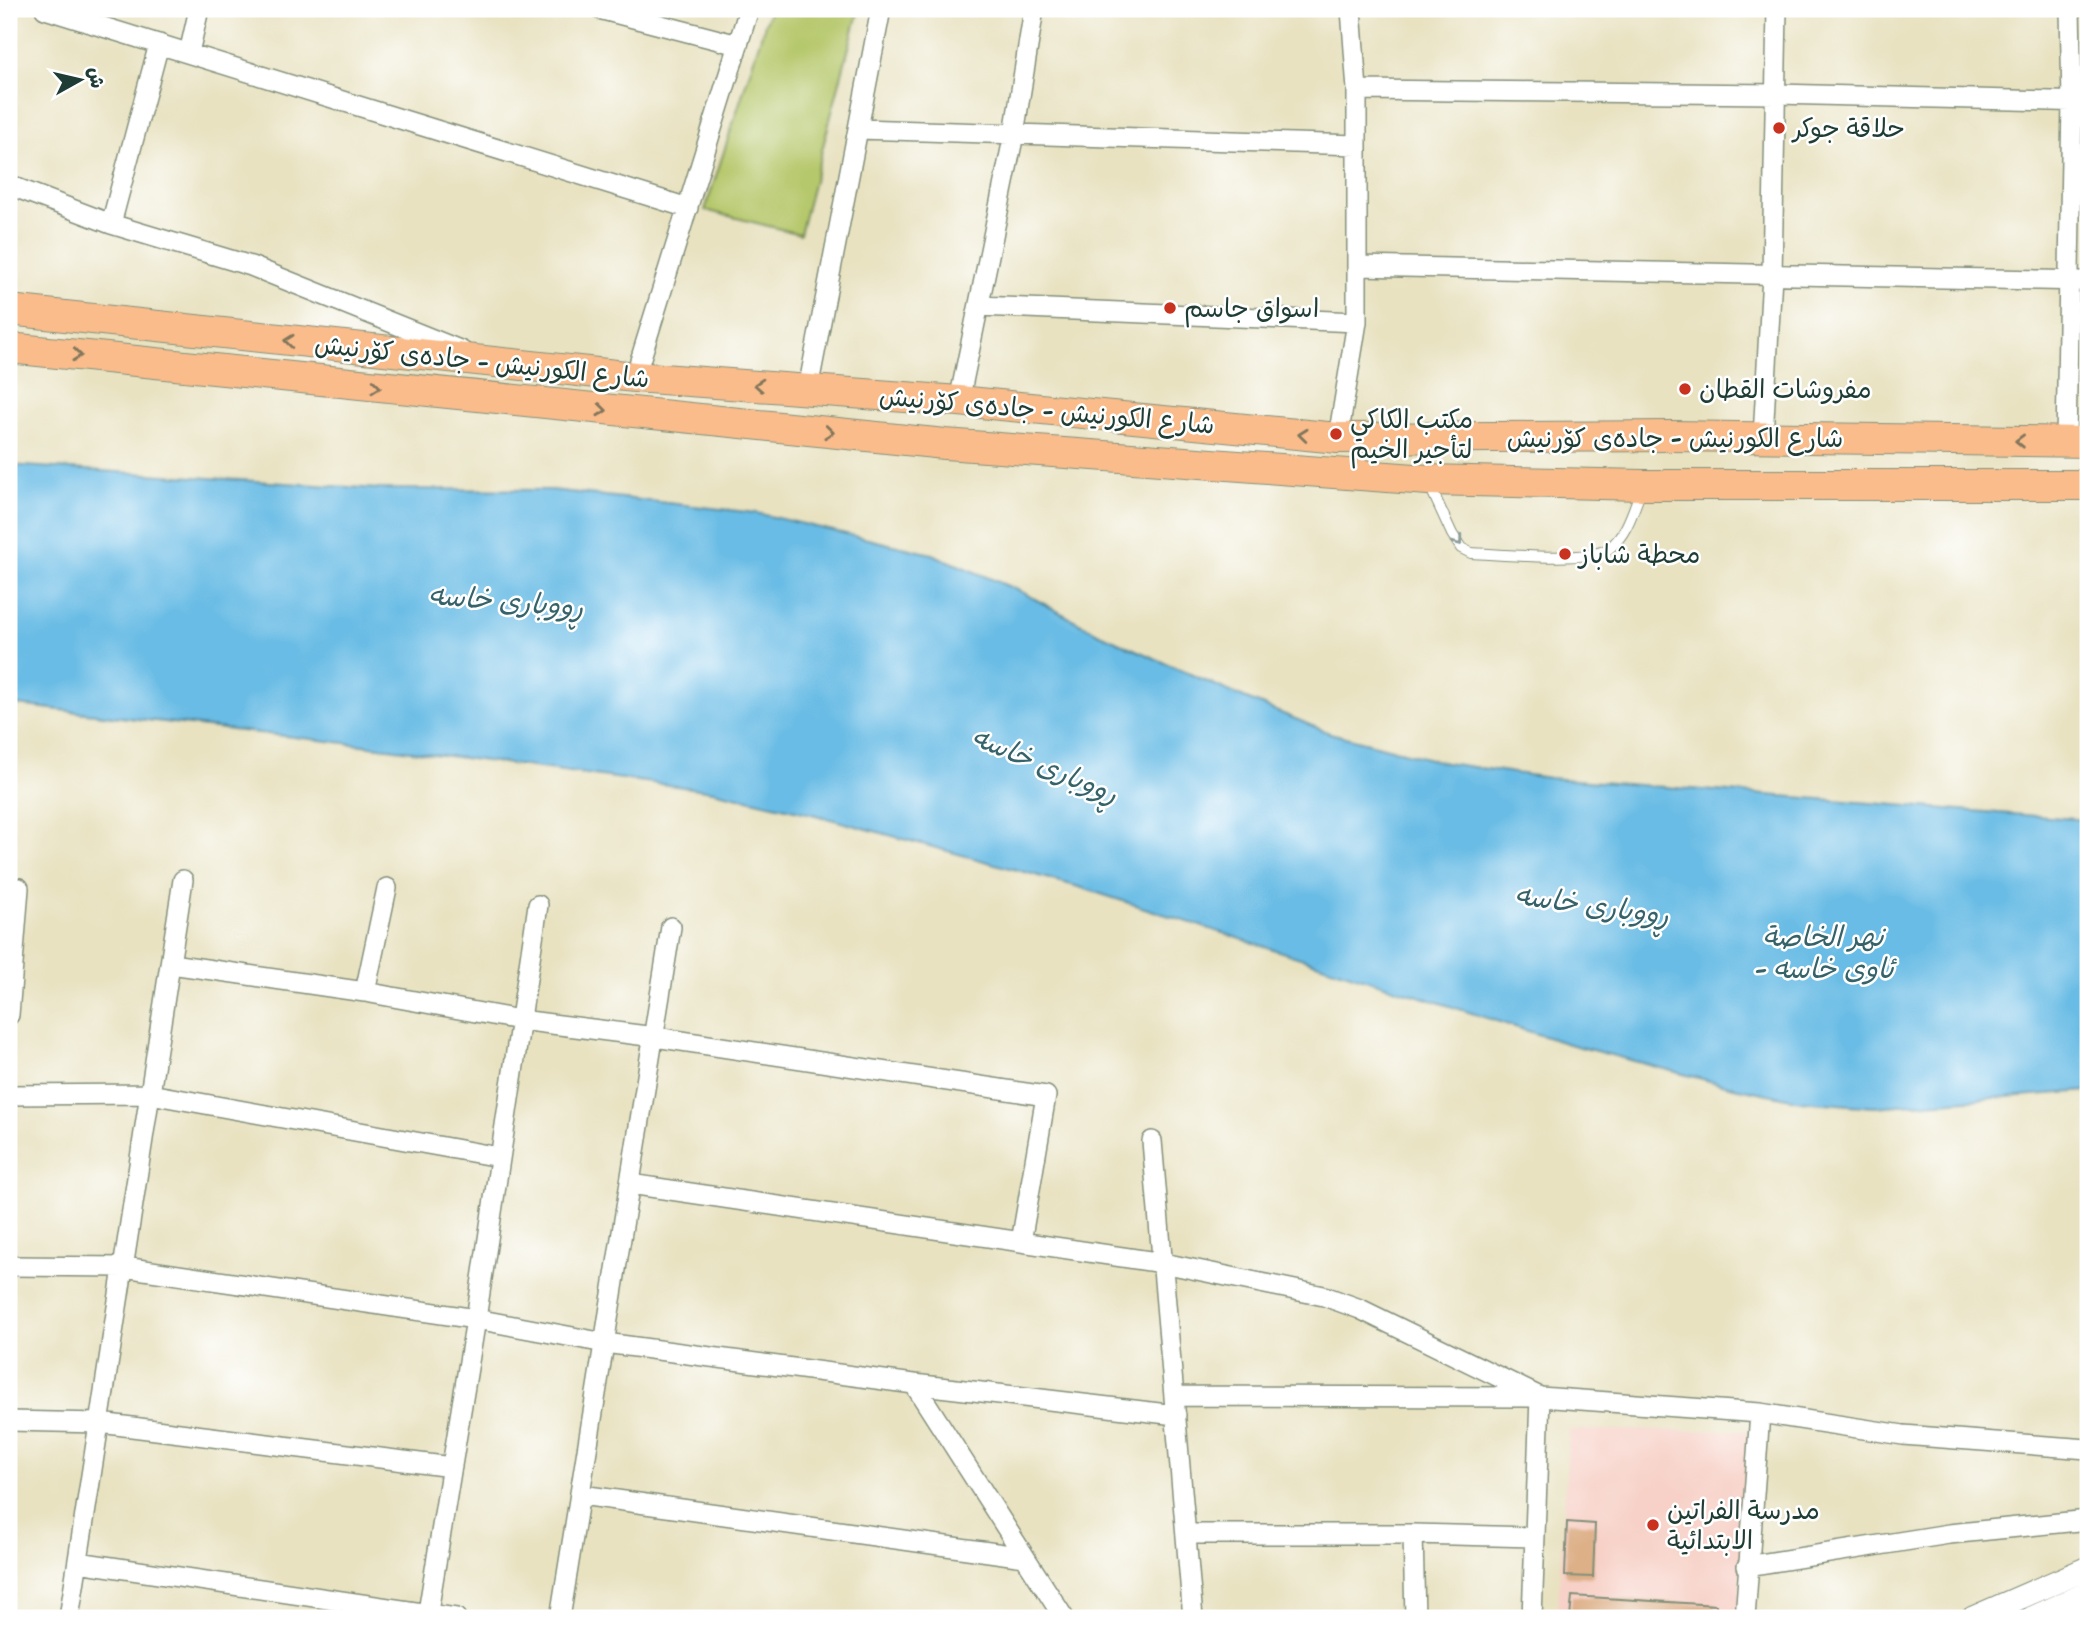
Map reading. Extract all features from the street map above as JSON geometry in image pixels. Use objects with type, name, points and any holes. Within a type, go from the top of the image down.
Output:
[{"type":"main road","name":"شارع الكورنيش - جادەی کۆرنیش","points":[[9,310],[635,377],[960,401],[1338,438],[1763,437],[2077,442]]},
{"type":"main road","name":"شارع الكورنيش - جادەی کۆرنیش","points":[[9,348],[945,444],[1428,480],[1643,485],[2088,485]]},
{"type":"main road","points":[[1518,482],[1519,437]]},
{"type":"main road","points":[[1599,437],[1599,484]]},
{"type":"street","points":[[46,9],[688,208]]},
{"type":"street","points":[[189,53],[199,9]]},
{"type":"street","points":[[599,9],[738,45]]},
{"type":"street","points":[[635,377],[749,9]]},
{"type":"street","points":[[808,389],[881,9]]},
{"type":"street","points":[[960,401],[1014,134],[1034,9]]},
{"type":"street","points":[[1338,438],[1357,322],[1357,90],[1351,9]]},
{"type":"street","points":[[1763,437],[1773,275],[1777,9]]},
{"type":"street","points":[[2070,9],[2080,102],[2077,442]]},
{"type":"street","points":[[111,224],[159,44]]},
{"type":"street","points":[[1357,90],[1777,94],[2080,102]]},
{"type":"street","points":[[859,129],[1357,145]]},
{"type":"street","points":[[9,185],[111,224],[251,266],[492,363]]},
{"type":"street","points":[[1357,266],[2078,280]]},
{"type":"street","points":[[979,306],[1357,322]]},
{"type":"street","points":[[69,1618],[183,880]]},
{"type":"street","points":[[9,1015],[19,888]]},
{"type":"street","points":[[365,992],[387,888]]},
{"type":"street","points":[[427,1616],[476,1319],[538,905]]},
{"type":"street","points":[[559,1618],[671,927]]},
{"type":"street","points":[[171,964],[365,992],[520,1020],[654,1037],[1046,1096],[1021,1242]]},
{"type":"street","points":[[9,1095],[150,1094],[499,1157]]},
{"type":"street","points":[[1152,1141],[1194,1618]]},
{"type":"street","points":[[630,1184],[1163,1263],[1336,1300],[1360,1309],[1540,1397]]},
{"type":"street","points":[[9,1266],[124,1267],[476,1319],[605,1343],[914,1384],[1175,1406],[1540,1397],[1760,1413],[1903,1435],[2088,1449]]},
{"type":"street","points":[[914,1384],[1064,1618]]},
{"type":"street","points":[[1532,1618],[1540,1397]]},
{"type":"street","points":[[1745,1618],[1760,1413]]},
{"type":"street","points":[[9,1421],[100,1423],[452,1467]]},
{"type":"street","points":[[581,1494],[1025,1557]]},
{"type":"street","points":[[1747,1566],[1949,1534],[2088,1521]]},
{"type":"street","points":[[1186,1534],[1535,1537]]},
{"type":"street","points":[[1412,1534],[1415,1618]]},
{"type":"street","points":[[78,1562],[427,1616],[456,1618]]},
{"type":"street","points":[[1973,1618],[2088,1568]]},
{"type":"street","points":[[2032,1618],[2088,1593]]},
{"type":"lane","points":[[1428,480],[1461,548],[1471,553],[1590,556],[1609,549],[1626,527],[1643,485]]},
{"type":"shaded area","name":"مدرسة الفراتين الابتدائية","points":[[1569,1430],[1748,1431],[1739,1618],[1557,1618]]},
{"type":"green space","points":[[770,9],[859,9],[800,234],[705,210]]},
{"type":"water","name":"نهر الخاصة - ئاوی خاسە","points":[[9,465],[379,489],[552,490],[756,513],[932,554],[1022,592],[1098,633],[1330,733],[1446,763],[1549,778],[2088,820],[2088,1091],[1873,1107],[1801,1101],[1729,1086],[1565,1043],[1079,887],[812,814],[713,791],[388,748],[9,704]]},
{"type":"building","points":[[1567,1522],[1595,1524],[1593,1577],[1565,1576]]},
{"type":"building","points":[[1572,1596],[1716,1605],[1716,1618],[1570,1618]]},
{"type":"place","name":"حلاقة جوكر","points":[[1779,128]]},
{"type":"place","name":"اسواق جاسم","points":[[1170,308]]},
{"type":"place","name":"مفروشات القطان","points":[[1685,389]]},
{"type":"place","name":"مكتب الكاكي لتأجير الخيم","points":[[1336,434]]},
{"type":"place","name":"محطة شاباز","points":[[1565,554]]},
{"type":"place","name":"مدرسة الفراتين الابتدائية","points":[[1653,1525]]},
{"type":"water label","name":"ڕووباری خاسە","points":[[506,601]]},
{"type":"water label","name":"ڕووباری خاسە","points":[[1045,765]]},
{"type":"water label","name":"ڕووباری خاسە","points":[[1592,905]]}]
